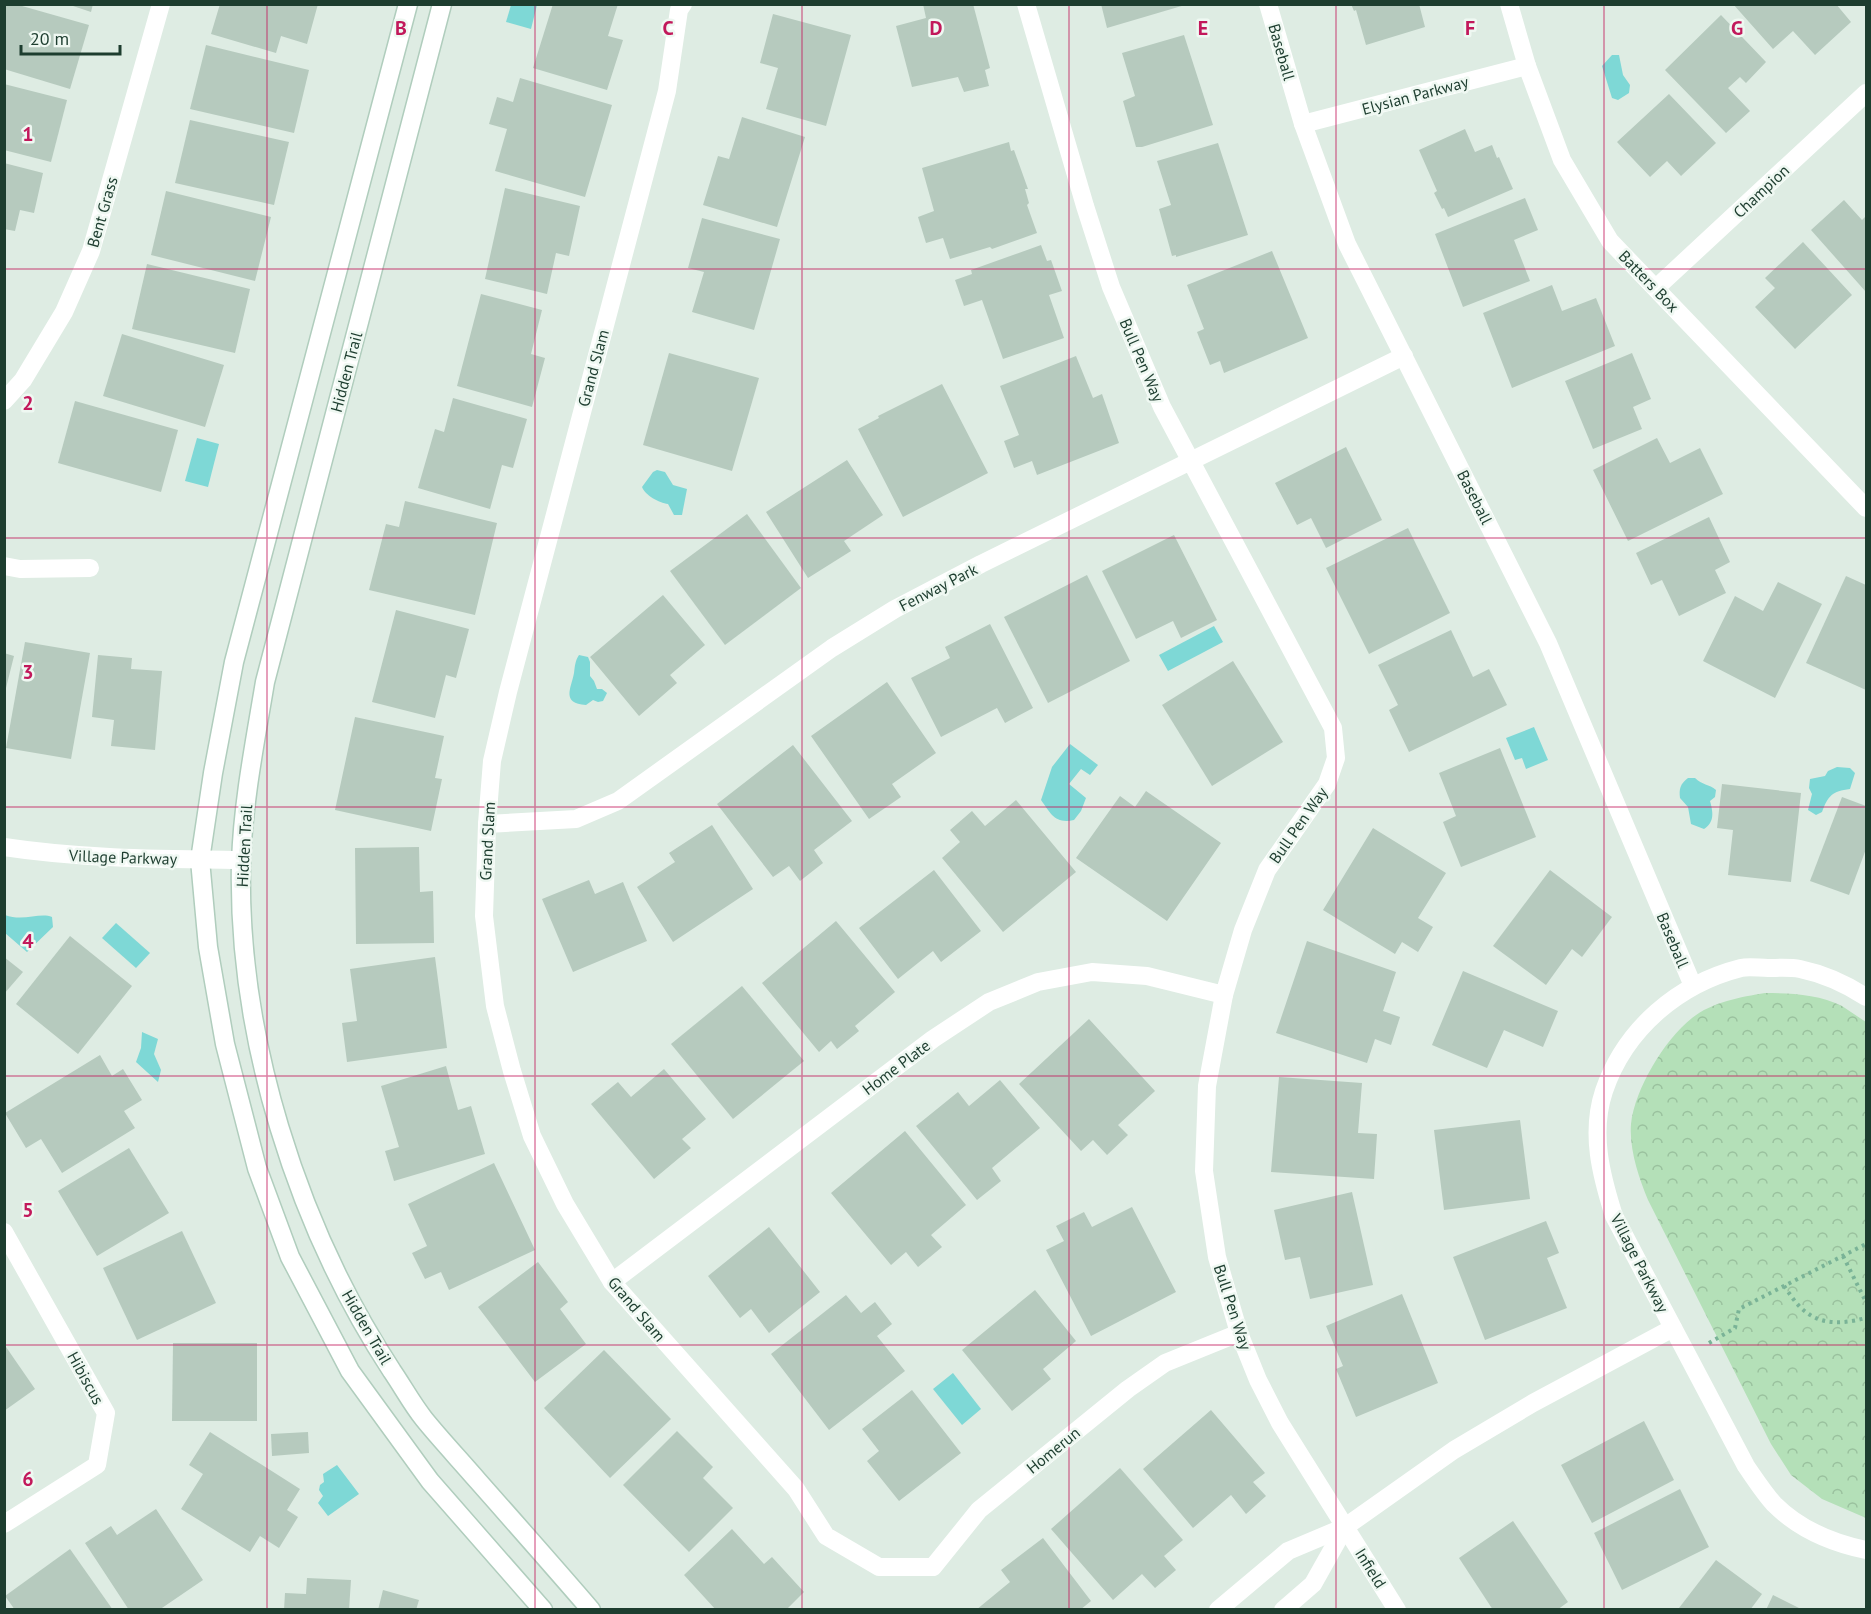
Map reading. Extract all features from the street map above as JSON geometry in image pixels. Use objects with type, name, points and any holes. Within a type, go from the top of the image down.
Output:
[{"type":"street","name":"Bent Grass","points":[[4,401],[23,380],[64,312],[91,251],[160,4]]},
{"type":"street","name":"Hidden Trail","points":[[408,4],[234,662],[213,773],[200,860],[208,947],[225,1044],[257,1168],[290,1257],[350,1371],[430,1481],[543,1610]]},
{"type":"street","name":"Hidden Trail","points":[[442,4],[265,682],[248,784],[241,860],[241,913],[252,1013],[275,1118],[314,1223],[339,1278],[372,1340],[423,1418],[591,1610]]},
{"type":"street","name":"Grand Slam","points":[[683,4],[679,10],[667,91],[507,692],[492,761],[484,916],[495,1006],[512,1071],[537,1146],[565,1204],[612,1282],[796,1489],[826,1536],[879,1567]]},
{"type":"street","name":"Bull Pen Way","points":[[1026,4],[1111,287],[1162,407],[1333,728],[1336,758],[1327,784],[1267,870],[1243,930],[1224,995],[1207,1086],[1204,1171],[1217,1257],[1239,1334],[1280,1423],[1345,1527]]},
{"type":"street","name":"Baseball","points":[[1268,4],[1303,124],[1347,244],[1548,643],[1693,986]]},
{"type":"street","name":"Batters Box","points":[[1509,4],[1527,66],[1562,160],[1610,241],[1866,508]]},
{"type":"street","name":"Elysian Parkway","points":[[1303,124],[1527,66]]},
{"type":"street","name":"Champion","points":[[1656,288],[1866,93]]},
{"type":"street","name":"Fenway Park","points":[[487,824],[576,819],[618,801],[832,648],[895,609],[1404,357]]},
{"type":"street","points":[[4,566],[20,569],[90,568]]},
{"type":"street","name":"Village Parkway","points":[[4,847],[124,859],[241,860]]},
{"type":"street","name":"Village Parkway","points":[[1866,997],[1846,984],[1799,969],[1743,967],[1693,986],[1656,1011],[1622,1053],[1604,1092],[1598,1129],[1601,1174],[1614,1216],[1746,1466],[1774,1504],[1806,1530],[1843,1546],[1866,1550]]},
{"type":"street","name":"Home Plate","points":[[612,1282],[933,1039],[989,1002],[1038,982],[1092,972],[1147,976],[1224,995]]},
{"type":"street","name":"Hibiscus","points":[[4,1232],[106,1413],[97,1465],[4,1524]]},
{"type":"street","name":"Village Parkway","points":[[1218,1610],[1288,1551],[1345,1527],[1454,1450],[1533,1403],[1673,1328]]},
{"type":"street","name":"Homerun","points":[[879,1567],[933,1567],[979,1510],[1128,1389],[1165,1363],[1239,1334]]},
{"type":"street","name":"Village Parkway","points":[[1283,1610],[1314,1584],[1345,1527]]},
{"type":"street","name":"Infield","points":[[1345,1527],[1397,1610]]},
{"type":"path","points":[[1688,1356],[1735,1328],[1739,1309],[1866,1244]]},
{"type":"path","points":[[1843,1256],[1866,1302]]},
{"type":"path","points":[[1784,1286],[1806,1312],[1825,1321],[1846,1323],[1866,1318]]},
{"type":"green space","points":[[1765,993],[1794,994],[1824,999],[1842,1006],[1866,1022],[1866,1518],[1822,1499],[1791,1475],[1771,1444],[1648,1200],[1633,1153],[1631,1124],[1638,1096],[1652,1066],[1671,1039],[1692,1018],[1708,1008],[1737,998]]},
{"type":"water","points":[[511,5],[537,5],[531,29],[506,22]]},
{"type":"water","points":[[1612,55],[1619,55],[1623,75],[1630,85],[1629,93],[1618,100],[1612,98],[1602,66]]},
{"type":"water","points":[[197,438],[219,444],[208,487],[185,481]]},
{"type":"water","points":[[657,470],[665,472],[673,485],[687,489],[682,515],[674,515],[668,504],[653,498],[642,487]]},
{"type":"water","points":[[1214,626],[1223,642],[1168,671],[1159,655]]},
{"type":"water","points":[[579,655],[588,657],[590,676],[597,689],[602,689],[607,693],[603,701],[593,700],[586,705],[578,704],[570,698]]},
{"type":"water","points":[[1534,727],[1548,760],[1526,769],[1522,758],[1515,760],[1506,738]]},
{"type":"water","points":[[1070,744],[1098,765],[1090,775],[1081,769],[1069,784],[1086,798],[1081,811],[1074,820],[1062,821],[1054,817],[1041,800],[1052,767]]},
{"type":"water","points":[[1837,767],[1850,768],[1855,773],[1850,789],[1831,795],[1822,812],[1816,815],[1808,810],[1812,794],[1809,788],[1810,779],[1825,776],[1828,771]]},
{"type":"water","points":[[1688,778],[1695,778],[1716,790],[1715,797],[1710,801],[1712,820],[1704,829],[1691,824],[1688,807],[1680,798],[1683,782]]},
{"type":"water","points":[[5,915],[18,918],[52,917],[53,927],[27,952],[5,933]]},
{"type":"water","points":[[116,923],[150,953],[136,968],[102,938]]},
{"type":"water","points":[[142,1032],[158,1039],[154,1054],[161,1070],[158,1082],[136,1062],[141,1048]]},
{"type":"water","points":[[953,1373],[981,1409],[962,1425],[933,1389]]},
{"type":"water","points":[[337,1465],[359,1494],[328,1516],[318,1503],[323,1496],[319,1490],[320,1485],[324,1482],[323,1474]]},
{"type":"building","points":[[4,4],[15,4],[89,25],[70,89],[4,69]]},
{"type":"building","points":[[67,4],[93,4],[91,12]]},
{"type":"building","points":[[220,4],[318,4],[307,44],[281,36],[276,53],[211,34]]},
{"type":"building","points":[[553,4],[618,4],[608,36],[623,40],[607,90],[533,68]]},
{"type":"building","points":[[923,4],[973,4],[990,68],[985,70],[989,86],[964,92],[958,77],[912,87],[896,26],[926,18]]},
{"type":"building","points":[[1101,4],[1185,4],[1185,5],[1107,28]]},
{"type":"building","points":[[1351,4],[1419,4],[1425,27],[1366,45],[1356,10],[1354,11]]},
{"type":"building","points":[[1733,4],[1836,4],[1851,22],[1815,55],[1793,31],[1773,49]]},
{"type":"building","points":[[773,14],[851,35],[826,126],[766,109],[778,68],[760,63]]},
{"type":"building","points":[[1721,15],[1766,62],[1746,83],[1740,77],[1728,88],[1750,111],[1726,133],[1665,70]]},
{"type":"building","points":[[1184,35],[1213,125],[1136,147],[1123,101],[1135,96],[1122,53]]},
{"type":"building","points":[[206,45],[309,70],[294,133],[190,109]]},
{"type":"building","points":[[520,78],[612,105],[585,197],[495,171],[507,129],[489,124],[497,97],[513,102]]},
{"type":"building","points":[[4,84],[67,100],[51,162],[4,150]]},
{"type":"building","points":[[1669,94],[1716,143],[1681,176],[1667,161],[1650,177],[1617,142]]},
{"type":"building","points":[[742,117],[805,137],[777,227],[703,205],[718,156],[729,159]]},
{"type":"building","points":[[190,120],[289,142],[274,205],[175,183]]},
{"type":"building","points":[[1465,129],[1475,152],[1492,145],[1513,189],[1448,217],[1434,193],[1437,191],[1419,150]]},
{"type":"building","points":[[1009,142],[1028,189],[1025,189],[1029,203],[1027,205],[1037,233],[992,249],[990,247],[950,259],[943,238],[926,243],[918,217],[934,211],[922,168]]},
{"type":"building","points":[[1218,143],[1248,235],[1176,257],[1176,255],[1172,256],[1159,209],[1171,205],[1157,161]]},
{"type":"building","points":[[4,163],[43,173],[34,213],[20,210],[15,231],[4,229]]},
{"type":"building","points":[[505,188],[580,206],[569,256],[556,253],[547,294],[485,279]]},
{"type":"building","points":[[166,191],[271,217],[255,281],[151,255]]},
{"type":"building","points":[[1525,198],[1538,230],[1514,240],[1530,281],[1463,307],[1435,234]]},
{"type":"building","points":[[1844,200],[1862,220],[1866,216],[1866,292],[1811,230]]},
{"type":"building","points":[[702,218],[780,239],[754,330],[692,312],[704,272],[688,268]]},
{"type":"building","points":[[1803,242],[1852,295],[1795,349],[1755,307],[1775,288],[1765,278]]},
{"type":"building","points":[[1041,245],[1047,261],[1051,260],[1062,291],[1049,295],[1064,338],[1003,359],[982,300],[964,306],[955,280],[972,274],[971,270]]},
{"type":"building","points":[[1272,251],[1308,338],[1224,373],[1220,361],[1210,365],[1197,332],[1204,329],[1187,285]]},
{"type":"building","points":[[147,264],[250,289],[235,353],[132,329]]},
{"type":"building","points":[[1552,285],[1562,311],[1596,298],[1615,346],[1512,388],[1483,313]]},
{"type":"building","points":[[481,294],[542,310],[531,354],[545,358],[532,407],[457,386]]},
{"type":"building","points":[[122,334],[224,365],[205,427],[103,396]]},
{"type":"building","points":[[669,353],[759,378],[732,471],[643,445]]},
{"type":"building","points":[[1632,353],[1651,399],[1633,407],[1642,429],[1593,449],[1565,381]]},
{"type":"building","points":[[1076,356],[1093,398],[1102,394],[1119,443],[1037,475],[1032,461],[1014,468],[1004,441],[1019,435],[1000,386]]},
{"type":"building","points":[[942,384],[988,473],[903,517],[858,429],[879,418],[878,416]]},
{"type":"building","points":[[453,398],[527,419],[513,468],[502,465],[490,509],[418,488],[435,429],[444,432]]},
{"type":"building","points":[[75,401],[178,430],[161,492],[58,463]]},
{"type":"building","points":[[1657,438],[1670,463],[1700,448],[1723,494],[1628,541],[1593,470]]},
{"type":"building","points":[[1346,447],[1382,520],[1326,548],[1311,518],[1297,525],[1275,483]]},
{"type":"building","points":[[847,460],[883,515],[844,541],[851,551],[808,578],[766,512]]},
{"type":"building","points":[[405,501],[497,523],[475,615],[369,590],[386,524],[399,527]]},
{"type":"building","points":[[747,514],[801,588],[725,645],[670,571]]},
{"type":"building","points":[[1709,517],[1730,562],[1715,570],[1726,593],[1679,616],[1662,580],[1651,585],[1636,553]]},
{"type":"building","points":[[1408,528],[1450,613],[1369,654],[1326,568]]},
{"type":"building","points":[[1174,535],[1217,620],[1181,638],[1173,621],[1136,639],[1102,571]]},
{"type":"building","points":[[1087,575],[1130,661],[1048,703],[1004,617]]},
{"type":"building","points":[[1846,576],[1866,585],[1866,690],[1806,663]]},
{"type":"building","points":[[1778,582],[1822,604],[1775,698],[1703,661],[1735,596],[1763,611]]},
{"type":"building","points":[[663,595],[705,645],[670,675],[677,683],[639,716],[590,657]]},
{"type":"building","points":[[396,610],[469,629],[456,678],[446,675],[435,718],[372,702]]},
{"type":"building","points":[[990,624],[1033,708],[1005,723],[997,708],[941,737],[911,678],[950,658],[945,647]]},
{"type":"building","points":[[1451,630],[1473,677],[1489,669],[1507,705],[1409,752],[1389,710],[1398,705],[1378,665]]},
{"type":"building","points":[[25,642],[90,653],[71,759],[6,748]]},
{"type":"building","points":[[4,653],[14,656],[5,692],[4,692]]},
{"type":"building","points":[[98,655],[132,658],[131,669],[162,671],[155,750],[111,746],[114,720],[92,717]]},
{"type":"building","points":[[1233,661],[1283,742],[1212,786],[1162,705]]},
{"type":"building","points":[[887,682],[936,753],[892,784],[901,797],[869,819],[811,736]]},
{"type":"building","points":[[355,717],[444,736],[435,778],[442,779],[431,831],[335,810]]},
{"type":"building","points":[[793,745],[852,821],[814,850],[823,863],[800,881],[789,866],[773,877],[717,804]]},
{"type":"building","points":[[1500,748],[1536,837],[1461,867],[1443,822],[1456,816],[1439,773]]},
{"type":"building","points":[[1722,784],[1801,793],[1791,882],[1728,875],[1733,830],[1717,828]]},
{"type":"building","points":[[1146,791],[1221,843],[1167,921],[1076,858],[1120,796],[1135,807]]},
{"type":"building","points":[[1842,797],[1866,806],[1866,849],[1849,895],[1810,881]]},
{"type":"building","points":[[1016,800],[1076,872],[1003,932],[942,858],[960,842],[950,830],[972,811],[985,826]]},
{"type":"building","points":[[712,825],[753,889],[673,942],[637,887],[675,862],[669,853]]},
{"type":"building","points":[[1373,828],[1446,873],[1418,918],[1433,927],[1418,952],[1402,942],[1395,954],[1323,910]]},
{"type":"building","points":[[419,847],[420,892],[433,891],[434,943],[356,944],[355,848]]},
{"type":"building","points":[[934,870],[981,931],[941,962],[933,951],[898,979],[859,928]]},
{"type":"building","points":[[1550,870],[1612,917],[1582,957],[1572,949],[1546,985],[1493,946]]},
{"type":"building","points":[[589,880],[595,894],[623,882],[647,941],[573,972],[542,899]]},
{"type":"building","points":[[836,921],[895,992],[855,1026],[859,1031],[837,1049],[831,1041],[819,1052],[762,983]]},
{"type":"building","points":[[70,936],[132,986],[78,1054],[16,1004]]},
{"type":"building","points":[[1307,941],[1396,972],[1383,1011],[1400,1017],[1391,1045],[1375,1039],[1367,1063],[1276,1033]]},
{"type":"building","points":[[4,957],[23,972],[4,994]]},
{"type":"building","points":[[435,957],[447,1048],[347,1062],[342,1023],[357,1021],[350,969]]},
{"type":"building","points":[[1463,971],[1558,1011],[1543,1047],[1504,1030],[1487,1068],[1432,1045]]},
{"type":"building","points":[[742,986],[804,1061],[733,1119],[671,1044]]},
{"type":"building","points":[[1089,1019],[1155,1091],[1118,1125],[1128,1135],[1107,1155],[1093,1140],[1081,1151],[1019,1084]]},
{"type":"building","points":[[100,1055],[112,1076],[123,1069],[142,1100],[124,1111],[135,1128],[62,1173],[41,1139],[26,1148],[5,1113]]},
{"type":"building","points":[[446,1066],[458,1110],[471,1106],[485,1154],[394,1181],[385,1151],[399,1147],[381,1086]]},
{"type":"building","points":[[664,1069],[706,1119],[682,1139],[691,1148],[654,1179],[591,1104],[618,1082],[631,1097]]},
{"type":"building","points":[[1279,1077],[1362,1083],[1358,1133],[1377,1134],[1374,1179],[1271,1172]]},
{"type":"building","points":[[1000,1080],[1040,1128],[992,1168],[1001,1181],[977,1200],[916,1126],[958,1092],[969,1106]]},
{"type":"building","points":[[1520,1120],[1530,1199],[1444,1210],[1434,1130]]},
{"type":"building","points":[[905,1131],[966,1205],[931,1235],[942,1247],[918,1267],[906,1252],[891,1265],[831,1193]]},
{"type":"building","points":[[129,1148],[169,1213],[97,1256],[58,1191]]},
{"type":"building","points":[[494,1163],[535,1250],[449,1290],[441,1272],[425,1279],[412,1253],[427,1246],[408,1204]]},
{"type":"building","points":[[1352,1192],[1373,1285],[1310,1299],[1300,1257],[1285,1260],[1274,1210]]},
{"type":"building","points":[[1132,1207],[1176,1292],[1091,1336],[1046,1250],[1064,1241],[1056,1226],[1084,1212],[1092,1227]]},
{"type":"building","points":[[1546,1221],[1559,1253],[1547,1258],[1567,1308],[1485,1340],[1453,1257]]},
{"type":"building","points":[[769,1227],[820,1292],[769,1333],[751,1309],[740,1318],[708,1276]]},
{"type":"building","points":[[182,1231],[216,1303],[137,1340],[103,1268]]},
{"type":"building","points":[[538,1262],[568,1302],[560,1309],[586,1344],[535,1382],[478,1307]]},
{"type":"building","points":[[1035,1290],[1076,1341],[1043,1369],[1051,1379],[1012,1411],[962,1350]]},
{"type":"building","points":[[1402,1294],[1438,1383],[1356,1417],[1336,1369],[1343,1366],[1326,1326]]},
{"type":"building","points":[[846,1295],[861,1313],[875,1302],[892,1324],[877,1336],[905,1371],[829,1430],[771,1354]]},
{"type":"building","points":[[173,1343],[257,1343],[257,1421],[172,1421]]},
{"type":"building","points":[[4,1344],[35,1389],[4,1411]]},
{"type":"building","points":[[604,1350],[671,1419],[610,1478],[544,1408]]},
{"type":"building","points":[[912,1390],[961,1453],[899,1501],[867,1461],[879,1451],[862,1429]]},
{"type":"building","points":[[1211,1410],[1265,1473],[1253,1482],[1266,1496],[1246,1514],[1231,1495],[1193,1528],[1143,1469]]},
{"type":"building","points":[[1644,1421],[1674,1480],[1592,1523],[1561,1465]]},
{"type":"building","points":[[677,1431],[713,1467],[703,1478],[733,1508],[689,1552],[623,1485]]},
{"type":"building","points":[[210,1432],[300,1489],[287,1510],[298,1517],[279,1548],[260,1536],[250,1552],[181,1509],[203,1474],[189,1465]]},
{"type":"building","points":[[308,1432],[309,1453],[272,1456],[271,1434]]},
{"type":"building","points":[[1120,1468],[1183,1540],[1164,1556],[1176,1570],[1155,1588],[1142,1574],[1113,1600],[1051,1529]]},
{"type":"building","points":[[1680,1489],[1709,1547],[1622,1590],[1594,1533]]},
{"type":"building","points":[[156,1509],[203,1580],[159,1610],[129,1610],[85,1543],[111,1526],[117,1535]]},
{"type":"building","points":[[1513,1521],[1568,1602],[1557,1610],[1493,1610],[1459,1558]]},
{"type":"building","points":[[732,1529],[764,1564],[772,1557],[804,1592],[786,1610],[716,1610],[684,1575]]},
{"type":"building","points":[[1043,1538],[1091,1601],[1080,1610],[976,1610],[1010,1582],[1001,1570]]},
{"type":"building","points":[[70,1549],[113,1610],[15,1610],[5,1596]]},
{"type":"building","points":[[1716,1560],[1762,1594],[1750,1610],[1681,1610],[1679,1608]]},
{"type":"building","points":[[307,1578],[351,1580],[349,1610],[284,1610],[285,1593],[306,1594]]},
{"type":"building","points":[[383,1590],[419,1600],[416,1610],[378,1610]]},
{"type":"building","points":[[1773,1595],[1803,1610],[1766,1610]]}]
